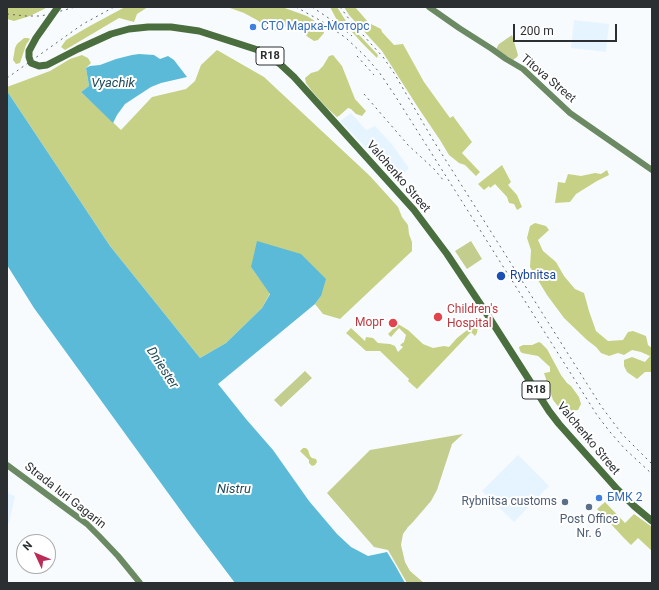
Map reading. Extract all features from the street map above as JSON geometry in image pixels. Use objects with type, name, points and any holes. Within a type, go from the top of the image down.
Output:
[{"type":"main road","name":"Valchenko Street","points":[[58,7],[32,44],[29,51],[31,63],[39,66],[47,64],[111,34],[148,27],[172,27],[199,31],[258,50],[280,64],[294,77],[414,210],[447,254],[549,411],[617,489],[652,521]]},
{"type":"street","name":"Titova Street","points":[[429,7],[523,69],[570,113],[652,170]]},
{"type":"street","name":"Strada Iuri Gagarin","points":[[7,465],[80,518],[118,556],[140,583]]},
{"type":"shaded area","points":[[574,20],[609,24],[606,52],[571,48]]},
{"type":"shaded area","points":[[351,113],[366,130],[375,126],[391,143],[409,168],[397,180],[340,121]]},
{"type":"shaded area","points":[[518,455],[549,486],[514,522],[482,491]]},
{"type":"shaded area","points":[[7,493],[15,496],[9,523],[7,523]]},
{"type":"green space","points":[[7,7],[48,7],[30,16],[14,21],[7,19]]},
{"type":"green space","points":[[125,7],[148,7],[137,14],[134,22],[119,18],[65,50],[61,47],[66,40]]},
{"type":"green space","points":[[227,7],[282,7],[307,16],[324,28],[324,33],[318,40],[314,41],[300,30],[290,25],[274,31],[244,13]]},
{"type":"green space","points":[[330,7],[337,7],[346,21],[378,55],[377,58],[347,27],[339,24]]},
{"type":"green space","points":[[344,7],[355,7],[369,23],[381,29],[394,45],[403,44],[424,82],[450,118],[453,116],[472,142],[462,153],[480,172],[476,176],[465,165],[459,163],[449,155],[382,51],[349,15]]},
{"type":"green space","points":[[512,35],[518,55],[513,60],[497,49],[499,44]]},
{"type":"green space","points":[[24,38],[30,39],[26,45],[20,63],[16,64],[13,60],[15,48]]},
{"type":"green space","points":[[217,50],[264,77],[370,176],[398,207],[402,217],[408,225],[412,242],[412,251],[340,319],[323,314],[315,304],[321,296],[251,267],[270,293],[262,308],[226,343],[200,358],[110,246],[7,91],[7,87],[50,71],[70,59],[82,55],[88,58],[91,63],[86,68],[89,86],[81,92],[121,130],[152,97],[186,89],[195,81],[201,65]]},
{"type":"green space","points":[[333,55],[342,66],[355,99],[366,111],[362,116],[356,114],[348,108],[337,117],[327,108],[306,83],[305,78],[311,73],[318,71],[329,56]]},
{"type":"green space","points":[[502,165],[511,182],[508,185],[517,195],[522,207],[517,210],[514,204],[509,203],[507,197],[495,184],[484,190],[478,184]]},
{"type":"green space","points":[[607,170],[609,175],[576,194],[570,202],[555,203],[558,182],[565,183],[568,174],[581,176],[595,173],[601,174]]},
{"type":"green space","points":[[535,223],[546,226],[549,230],[538,240],[543,251],[556,262],[564,276],[575,289],[584,293],[596,331],[608,341],[623,340],[628,332],[633,331],[646,336],[648,345],[652,348],[652,372],[645,372],[637,379],[627,372],[624,366],[624,360],[632,357],[645,362],[650,356],[632,350],[624,355],[618,353],[609,356],[601,353],[564,318],[547,295],[530,267],[531,250],[527,238],[530,226]]},
{"type":"green space","points":[[471,241],[482,259],[467,269],[455,251]]},
{"type":"green space","points":[[398,324],[408,330],[423,344],[433,348],[444,346],[449,347],[457,338],[471,327],[478,325],[475,336],[471,332],[417,389],[408,381],[409,379],[380,351],[366,351],[346,333],[351,328],[365,341],[366,337],[373,338],[378,343],[395,346],[398,352],[403,347],[400,345],[404,342],[406,335],[399,328],[391,337],[388,334]]},
{"type":"green space","points":[[539,342],[547,349],[561,375],[579,397],[581,404],[578,410],[562,410],[557,405],[553,400],[544,373],[550,372],[550,367],[538,356],[522,353],[520,351],[519,347],[523,345],[532,345]]},
{"type":"green space","points":[[305,371],[312,378],[281,407],[274,400]]},
{"type":"green space","points":[[463,434],[452,444],[437,490],[431,501],[403,534],[401,545],[405,562],[410,571],[424,583],[407,583],[388,550],[374,547],[327,493],[370,450]]},
{"type":"green space","points":[[303,448],[306,448],[310,456],[316,459],[317,462],[315,465],[312,466],[309,463],[309,460],[300,451]]},
{"type":"green space","points":[[605,502],[625,523],[634,514],[652,527],[652,551],[638,538],[631,545],[622,536],[597,509]]},
{"type":"water","name":"Vyachik","points":[[139,54],[154,55],[160,59],[168,56],[174,60],[187,77],[151,87],[125,104],[113,123],[81,92],[89,86],[86,68]]},
{"type":"water","name":"Nistru","points":[[7,91],[110,246],[200,358],[226,343],[262,308],[270,294],[251,267],[257,241],[301,254],[326,279],[321,296],[315,304],[218,384],[273,450],[309,501],[337,534],[351,547],[368,556],[387,552],[405,583],[235,583],[34,308],[7,265]]},
{"type":"railway","points":[[7,14],[41,16],[75,7]]},
{"type":"railway","points":[[7,78],[83,24],[114,7]]},
{"type":"railway","points":[[296,7],[323,22],[346,38],[379,72],[597,415],[625,449],[652,474]]},
{"type":"railway","points":[[312,7],[352,36]]},
{"type":"railway","points":[[340,7],[352,23],[383,57],[394,73],[433,140],[601,406],[622,434],[652,464]]},
{"type":"railway","points":[[357,56],[374,75]]},
{"type":"railway","points":[[364,94],[408,145],[434,169],[444,181]]},
{"type":"place","name":"СТО Марка-Моторс","points":[[253,27]]},
{"type":"place","name":"Rybnitsa","points":[[501,276]]},
{"type":"place","name":"Children's Hospital","points":[[438,317]]},
{"type":"place","name":"Морг","points":[[393,323]]},
{"type":"place","name":"БМК 2","points":[[599,498]]},
{"type":"place","name":"Rybnitsa customs","points":[[565,502]]},
{"type":"place","name":"Post Office Nr. 6","points":[[589,507]]},
{"type":"water label","name":"Dniester","points":[[162,368]]}]
